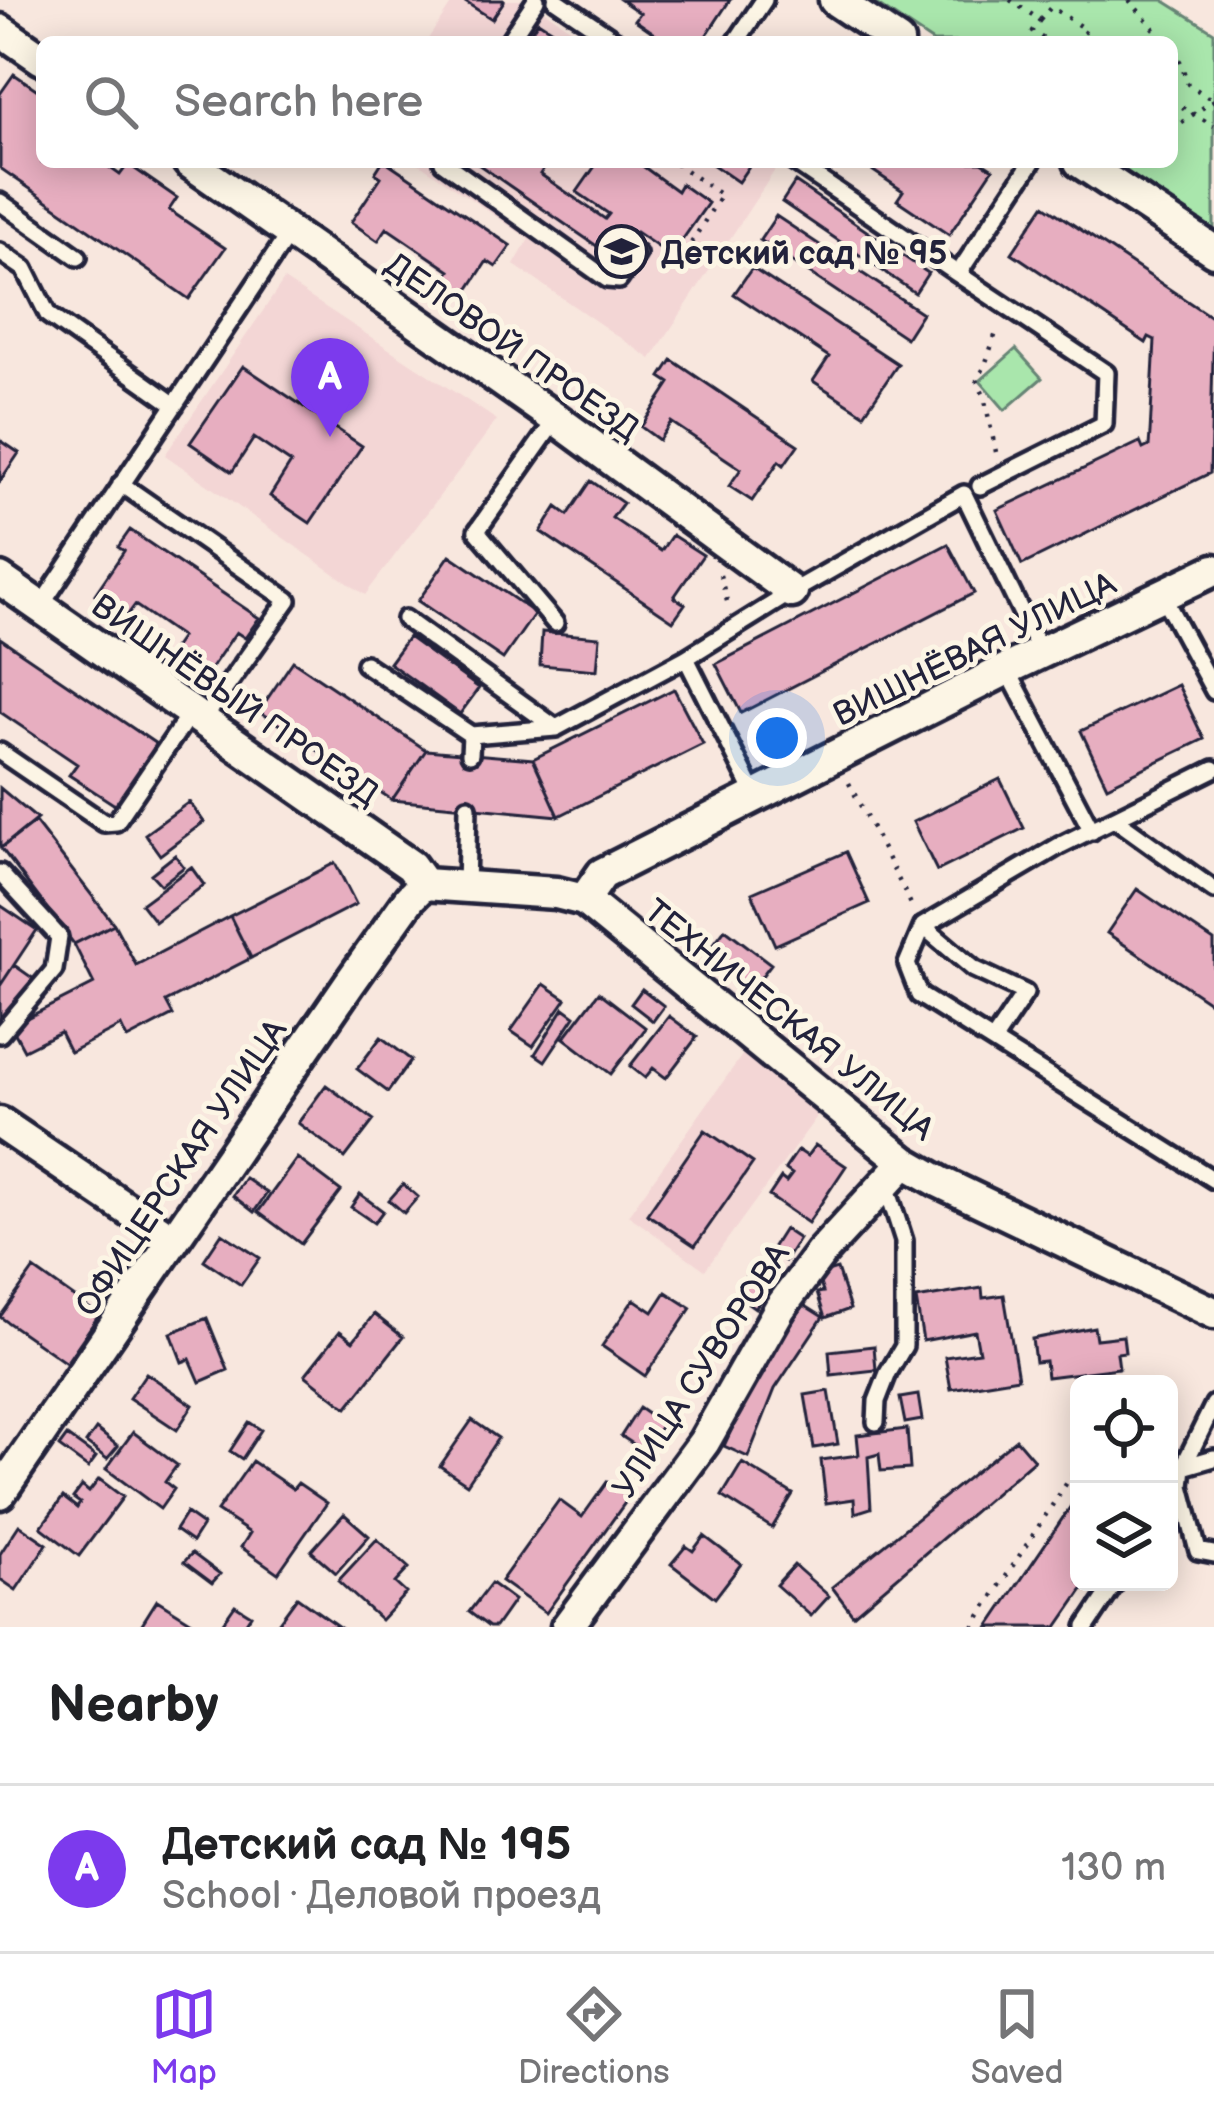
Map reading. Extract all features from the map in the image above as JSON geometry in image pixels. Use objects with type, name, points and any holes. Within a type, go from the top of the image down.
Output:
[{"type":"street","points":[[835,0],[889,36]]},
{"type":"street","points":[[0,29],[36,55]]},
{"type":"street","name":"ДЕЛОВОЙ ПРОЕЗД","points":[[198,168],[556,419],[792,592]]},
{"type":"street","points":[[1089,168],[1214,251]]},
{"type":"street","name":"ВИШНЁВАЯ УЛИЦА","points":[[584,900],[602,874],[1214,570]]},
{"type":"street","name":"ВИШНЁВЫЙ ПРОЕЗД","points":[[0,579],[411,866],[424,884]]},
{"type":"street","points":[[424,884],[556,893],[584,900]]},
{"type":"street","name":"ОФИЦЕРСКАЯ УЛИЦА","points":[[0,1493],[349,984],[424,884]]},
{"type":"street","name":"ТЕХНИЧЕСКАЯ УЛИЦА","points":[[584,900],[896,1173],[940,1182],[1214,1312]]},
{"type":"street","points":[[0,1124],[173,1240]]},
{"type":"street","name":"УЛИЦА СУВОРОВА","points":[[567,1627],[704,1442],[780,1308],[820,1254],[896,1173]]},
{"type":"lane","points":[[512,36],[536,0]]},
{"type":"lane","points":[[556,0],[609,36]]},
{"type":"lane","points":[[740,36],[764,0]]},
{"type":"lane","points":[[451,168],[607,279],[619,280],[638,254]]},
{"type":"lane","points":[[803,168],[1106,373],[1104,424],[980,486]]},
{"type":"lane","points":[[958,274],[1028,168]]},
{"type":"lane","points":[[0,202],[78,257]]},
{"type":"lane","points":[[40,607],[290,232]]},
{"type":"lane","points":[[0,252],[25,269],[48,315],[175,405]]},
{"type":"lane","points":[[555,623],[477,530],[556,419]]},
{"type":"lane","points":[[0,752],[104,823],[116,821],[288,600],[122,484]]},
{"type":"lane","points":[[365,664],[471,736],[556,728],[686,658],[964,494],[1041,652]]},
{"type":"lane","points":[[1162,596],[1214,691]]},
{"type":"lane","points":[[405,619],[556,728]]},
{"type":"lane","points":[[686,658],[756,796]]},
{"type":"lane","points":[[1006,670],[1091,831]]},
{"type":"lane","points":[[470,754],[471,736]]},
{"type":"lane","points":[[1214,769],[1059,846],[922,926],[907,964],[919,995],[1214,1180]]},
{"type":"lane","points":[[466,886],[468,807]]},
{"type":"lane","points":[[1115,819],[1214,890]]},
{"type":"lane","points":[[0,873],[59,937],[54,970],[0,1034]]},
{"type":"lane","points":[[922,926],[974,970],[1025,993],[992,1041]]},
{"type":"lane","points":[[876,1422],[878,1401],[904,1346],[904,1241],[896,1173]]},
{"type":"lane","points":[[1213,1407],[1183,1467],[1181,1486],[1198,1551],[1214,1554]]},
{"type":"lane","points":[[1183,1467],[1214,1458]]},
{"type":"lane","points":[[1178,1490],[1181,1486]]},
{"type":"lane","points":[[1086,1627],[1110,1591]]},
{"type":"path","points":[[1010,0],[1040,20]]},
{"type":"path","points":[[1129,0],[1161,36]]},
{"type":"path","points":[[1039,36],[1032,31],[1051,7],[1086,30],[1082,36]]},
{"type":"path","points":[[1178,58],[1188,84],[1214,100],[1178,124]]},
{"type":"path","points":[[1178,105],[1214,126]]},
{"type":"path","points":[[638,254],[675,269],[721,194],[683,168]]},
{"type":"path","points":[[1001,476],[984,396],[976,380],[1005,305]]},
{"type":"path","points":[[720,574],[734,628]]},
{"type":"path","points":[[836,756],[922,926]]},
{"type":"path","points":[[973,1627],[1070,1478]]},
{"type":"shaded area","points":[[454,0],[529,0],[581,36],[430,36]]},
{"type":"shaded area","name":"Детский сад № 95","points":[[426,168],[775,170],[651,359],[514,265],[529,239]]},
{"type":"shaded area","points":[[284,280],[497,420],[365,595],[165,455]]},
{"type":"shaded area","points":[[745,1051],[821,1111],[705,1270],[628,1215]]},
{"type":"green space","points":[[870,0],[1163,0],[1214,32],[1214,235],[1118,168],[1178,168],[1178,36],[924,36]]},
{"type":"green space","points":[[1016,349],[1042,378],[1005,410],[980,381]]},
{"type":"building","points":[[462,0],[503,0],[504,1],[492,19]]},
{"type":"building","points":[[621,0],[730,0],[706,36],[658,36],[635,20],[640,13]]},
{"type":"building","points":[[538,21],[561,36],[528,36]]},
{"type":"building","points":[[14,74],[36,89],[36,168],[110,168],[120,175],[125,168],[134,168],[177,198],[169,210],[225,248],[189,299],[0,168],[0,94]]},
{"type":"building","points":[[378,168],[396,168],[511,246],[496,267],[487,261],[464,296],[443,281],[450,271],[387,228],[378,241],[351,222],[381,177],[375,173]]},
{"type":"building","points":[[484,168],[544,168],[540,174],[605,219],[609,214],[577,192],[594,168],[645,168],[677,191],[681,184],[708,203],[671,256],[636,232],[617,260]]},
{"type":"building","points":[[718,168],[748,168],[738,182]]},
{"type":"building","points":[[869,168],[993,169],[949,235],[897,200],[903,191]]},
{"type":"building","points":[[795,182],[928,273],[915,293],[782,202]]},
{"type":"building","points":[[1044,205],[1214,319],[1210,473],[1022,565],[997,510],[1140,442],[1143,449],[1149,446],[1150,433],[1155,340],[1149,337],[1146,343],[1012,253]]},
{"type":"building","points":[[776,216],[922,313],[906,338],[760,240]]},
{"type":"building","points":[[752,268],[898,364],[864,414],[813,381],[829,357],[734,294]]},
{"type":"building","points":[[672,360],[798,445],[784,465],[779,461],[752,501],[729,486],[741,469],[671,422],[659,440],[641,427],[670,383],[661,377]]},
{"type":"building","points":[[243,366],[362,446],[310,523],[270,496],[291,463],[254,438],[232,472],[190,443]]},
{"type":"building","points":[[0,440],[19,453],[0,481]]},
{"type":"building","points":[[591,481],[623,503],[612,518],[661,551],[672,535],[703,555],[674,597],[685,604],[673,621],[541,532],[557,507],[568,515]]},
{"type":"building","points":[[130,530],[259,618],[245,638],[236,632],[207,674],[172,650],[181,637],[135,605],[127,616],[95,594],[124,551],[118,547]]},
{"type":"building","points":[[948,544],[974,593],[741,713],[716,664]]},
{"type":"building","points":[[450,555],[535,613],[503,659],[418,601]]},
{"type":"building","points":[[542,632],[600,637],[597,670],[540,665]]},
{"type":"building","points":[[408,637],[479,688],[460,714],[389,663]]},
{"type":"building","points":[[0,638],[159,746],[118,807],[69,775],[77,764],[0,712]]},
{"type":"building","points":[[293,661],[426,750],[392,800],[259,711]]},
{"type":"building","points":[[1178,685],[1204,739],[1107,786],[1081,731]]},
{"type":"building","points":[[674,689],[703,744],[559,816],[533,759]]},
{"type":"building","points":[[426,750],[533,759],[559,816],[392,800]]},
{"type":"building","points":[[1000,779],[1024,828],[937,871],[913,822]]},
{"type":"building","points":[[0,788],[37,819],[1,848],[0,847]]},
{"type":"building","points":[[189,802],[204,822],[160,855],[145,834]]},
{"type":"building","points":[[35,822],[114,924],[74,944],[1,848]]},
{"type":"building","points":[[846,852],[869,903],[775,945],[752,893]]},
{"type":"building","points":[[175,855],[184,867],[161,885],[151,874]]},
{"type":"building","points":[[335,863],[356,904],[251,958],[230,916]]},
{"type":"building","points":[[191,867],[204,885],[155,922],[141,904]]},
{"type":"building","points":[[1137,889],[1214,941],[1214,1005],[1107,933]]},
{"type":"building","points":[[0,905],[37,930],[0,986]]},
{"type":"building","points":[[230,916],[251,958],[166,1002],[173,1015],[127,1039],[121,1026],[70,1052],[60,1032],[24,1050],[11,1026],[94,984],[74,944],[114,924],[136,965]]},
{"type":"building","points":[[725,929],[771,964],[752,989],[706,954]]},
{"type":"building","points":[[14,965],[34,979],[5,1019],[0,1016],[0,986]]},
{"type":"building","points":[[544,984],[566,999],[533,1046],[511,1031]]},
{"type":"building","points":[[642,989],[664,1006],[653,1021],[631,1004]]},
{"type":"building","points":[[599,992],[646,1028],[611,1074],[564,1038]]},
{"type":"building","points":[[564,1008],[575,1016],[545,1061],[535,1054]]},
{"type":"building","points":[[669,1016],[697,1037],[666,1078],[653,1068],[645,1078],[630,1066]]},
{"type":"building","points":[[381,1037],[411,1060],[388,1092],[357,1069]]},
{"type":"building","points":[[326,1085],[374,1120],[345,1158],[298,1123]]},
{"type":"building","points":[[705,1130],[753,1163],[695,1246],[647,1214]]},
{"type":"building","points":[[815,1145],[846,1166],[808,1223],[769,1196],[781,1178],[786,1182],[792,1174],[785,1169],[798,1150],[807,1156]]},
{"type":"building","points":[[297,1158],[341,1191],[301,1244],[258,1212]]},
{"type":"building","points":[[245,1178],[267,1193],[254,1212],[233,1196]]},
{"type":"building","points":[[403,1184],[418,1197],[404,1213],[389,1200]]},
{"type":"building","points":[[360,1194],[383,1211],[374,1223],[351,1207]]},
{"type":"building","points":[[784,1229],[799,1239],[785,1261],[770,1251]]},
{"type":"building","points":[[222,1233],[260,1258],[241,1285],[204,1260]]},
{"type":"building","points":[[34,1269],[99,1315],[66,1363],[0,1317]]},
{"type":"building","points":[[837,1269],[850,1309],[825,1318],[817,1275]]},
{"type":"building","points":[[747,1275],[768,1290],[755,1308],[734,1293]]},
{"type":"building","points":[[982,1288],[983,1298],[1004,1295],[1018,1378],[951,1389],[945,1357],[979,1352],[975,1331],[923,1341],[916,1299]]},
{"type":"building","points":[[666,1292],[691,1308],[645,1376],[602,1346],[634,1299],[653,1312]]},
{"type":"building","points":[[804,1305],[823,1317],[775,1389],[748,1457],[724,1446],[755,1378]]},
{"type":"building","points":[[374,1314],[403,1337],[347,1408],[305,1375],[340,1331],[353,1341]]},
{"type":"building","points":[[207,1318],[228,1370],[200,1382],[190,1359],[182,1362],[171,1333]]},
{"type":"building","points":[[1094,1327],[1096,1339],[1123,1336],[1125,1352],[1117,1353],[1119,1368],[1047,1377],[1045,1361],[1035,1362],[1032,1339]]},
{"type":"building","points":[[874,1346],[876,1370],[831,1375],[829,1351]]},
{"type":"building","points":[[146,1373],[193,1405],[177,1430],[129,1398]]},
{"type":"building","points":[[829,1391],[838,1444],[814,1448],[805,1395]]},
{"type":"building","points":[[918,1395],[922,1420],[905,1423],[900,1398]]},
{"type":"building","points":[[639,1408],[662,1424],[644,1451],[621,1436]]},
{"type":"building","points":[[472,1420],[498,1438],[467,1484],[440,1466]]},
{"type":"building","points":[[249,1422],[261,1430],[242,1459],[230,1451]]},
{"type":"building","points":[[96,1429],[118,1446],[107,1459],[86,1443]]},
{"type":"building","points":[[907,1429],[910,1469],[881,1471],[879,1454],[868,1457],[871,1508],[855,1513],[854,1499],[826,1503],[821,1460],[859,1455],[857,1435]]},
{"type":"building","points":[[133,1432],[177,1465],[165,1482],[174,1489],[160,1509],[106,1469]]},
{"type":"building","points":[[67,1436],[96,1457],[88,1468],[59,1447]]},
{"type":"building","points":[[1016,1439],[1034,1460],[853,1615],[832,1587]]},
{"type":"building","points":[[252,1461],[293,1489],[298,1483],[327,1503],[278,1573],[241,1547],[250,1533],[217,1511]]},
{"type":"building","points":[[742,1463],[793,1494],[772,1528],[722,1496]]},
{"type":"building","points":[[99,1479],[123,1497],[79,1556],[41,1527],[63,1497],[77,1508],[80,1503],[73,1498],[82,1486],[89,1492]]},
{"type":"building","points":[[607,1482],[629,1497],[546,1613],[501,1581],[559,1500],[582,1517]]},
{"type":"building","points":[[1070,1507],[1070,1591],[1082,1591],[1057,1627],[989,1627]]},
{"type":"building","points":[[186,1513],[203,1525],[192,1542],[175,1530]]},
{"type":"building","points":[[344,1514],[369,1536],[336,1573],[311,1551]]},
{"type":"building","points":[[19,1525],[47,1544],[16,1590],[0,1579],[0,1554]]},
{"type":"building","points":[[704,1536],[741,1564],[715,1598],[671,1564],[686,1546],[693,1551]]},
{"type":"building","points":[[377,1539],[409,1568],[395,1583],[406,1593],[381,1620],[338,1581]]},
{"type":"building","points":[[192,1553],[220,1574],[212,1583],[184,1562]]},
{"type":"building","points":[[794,1565],[829,1596],[811,1616],[776,1585]]},
{"type":"building","points":[[491,1583],[514,1600],[495,1627],[469,1612]]},
{"type":"building","points":[[297,1597],[339,1627],[283,1627],[278,1623]]},
{"type":"building","points":[[157,1600],[200,1627],[140,1627]]},
{"type":"building","points":[[235,1605],[251,1615],[243,1627],[223,1627],[221,1625]]},
{"type":"place","name":"Детский сад № 95","points":[[622,252]]},
{"type":"place","name":"Детский сад № 195","points":[[330,437]]}]
